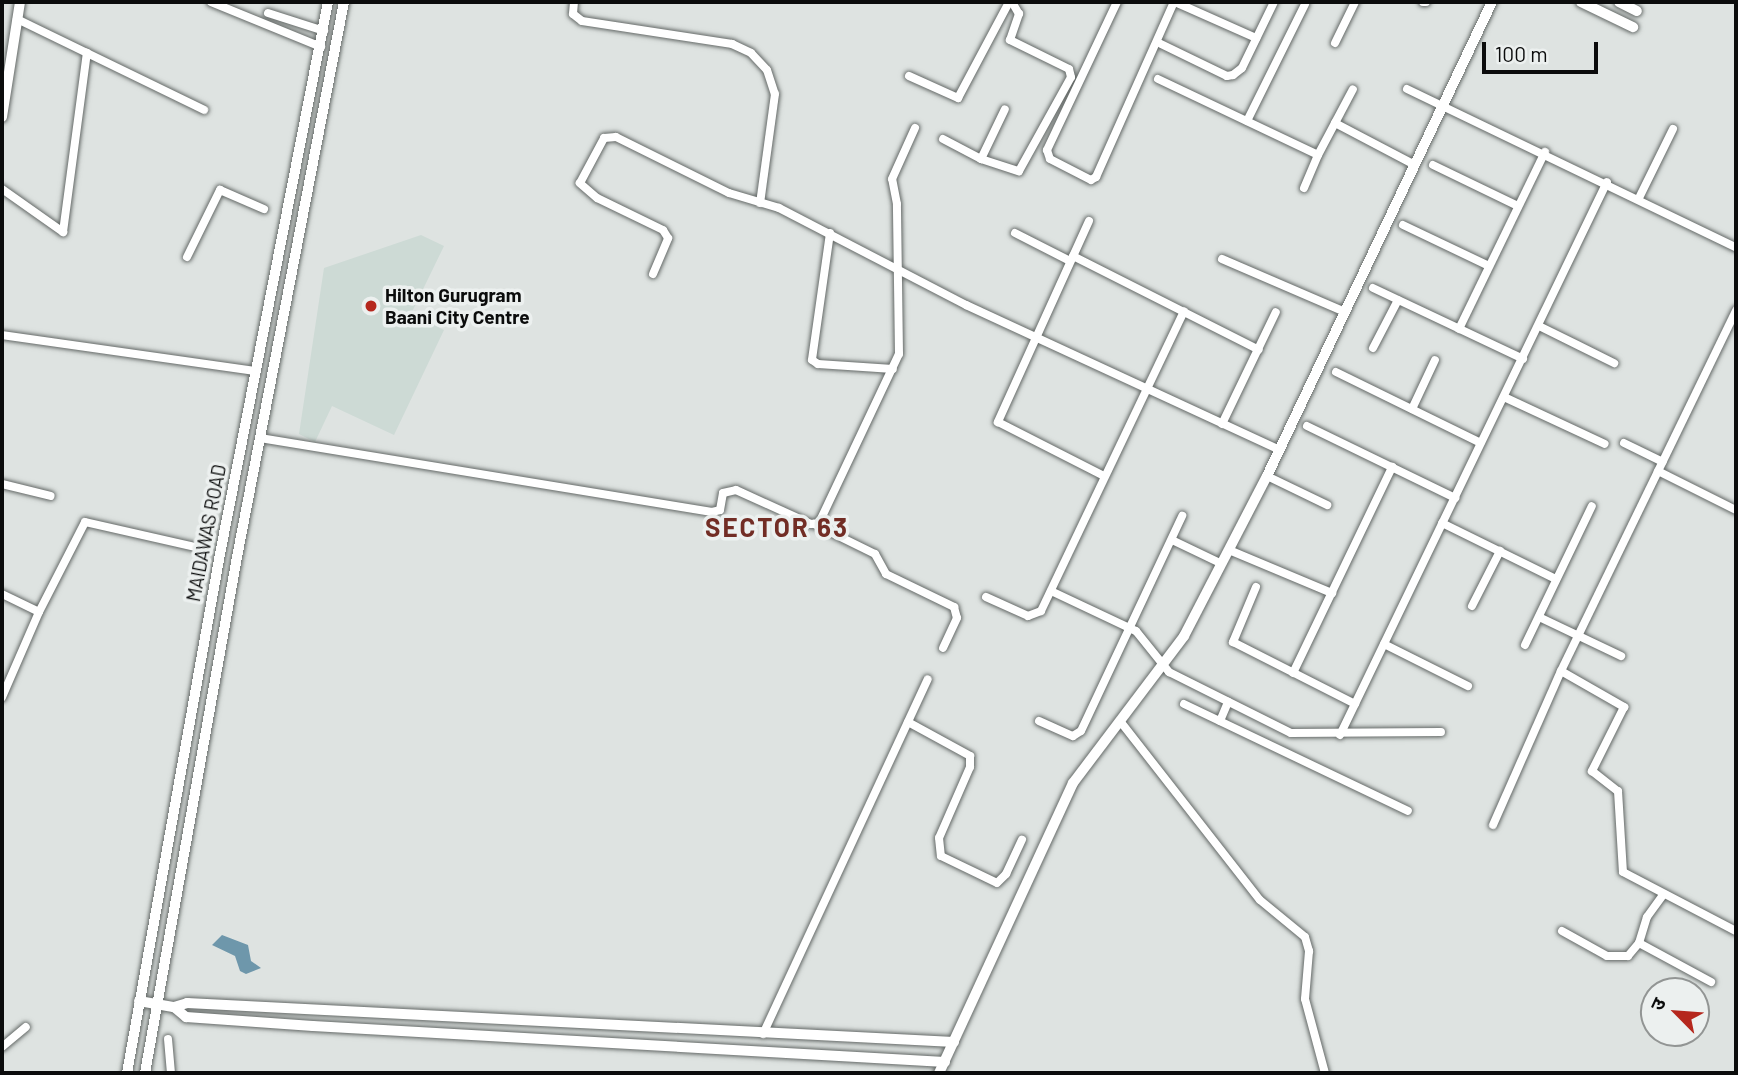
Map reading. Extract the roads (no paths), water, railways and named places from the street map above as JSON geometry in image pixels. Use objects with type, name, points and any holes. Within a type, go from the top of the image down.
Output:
[{"type":"street","points":[[2,117],[20,2]]},
{"type":"street","points":[[211,2],[321,47]]},
{"type":"street","points":[[263,24],[273,2]]},
{"type":"street","name":"MAIDAWAS ROAD","points":[[127,1073],[256,371],[280,263],[328,2]]},
{"type":"street","name":"MAIDAWAS ROAD","points":[[145,1073],[260,438],[344,2]]},
{"type":"street","points":[[574,2],[573,14],[582,21],[732,44],[751,53],[767,69],[775,94],[760,202]]},
{"type":"street","points":[[909,76],[958,98],[1010,2],[1019,14],[1010,40],[1069,69],[1071,78],[1022,168],[1014,171],[981,159],[943,139]]},
{"type":"street","points":[[1116,2],[1047,150],[1051,159],[1091,180],[1096,177],[1174,2],[1256,38]]},
{"type":"street","points":[[1161,44],[1227,76],[1242,68],[1274,2]]},
{"type":"street","points":[[1335,43],[1354,2]]},
{"type":"street","points":[[939,1073],[1073,783],[1185,636],[1267,476],[1492,2]]},
{"type":"street","points":[[1581,2],[1633,27]]},
{"type":"street","points":[[1619,2],[1637,11]]},
{"type":"street","points":[[1247,121],[1304,4]]},
{"type":"street","points":[[268,13],[324,31]]},
{"type":"street","points":[[17,19],[204,110]]},
{"type":"street","points":[[2,189],[63,232],[87,53]]},
{"type":"street","points":[[1158,79],[1318,155]]},
{"type":"street","points":[[1304,188],[1353,89]]},
{"type":"street","points":[[1407,89],[1443,103],[1736,247]]},
{"type":"street","points":[[981,159],[1005,109]]},
{"type":"street","points":[[1335,123],[1415,165]]},
{"type":"street","points":[[814,524],[825,517],[893,369],[900,345],[895,265],[897,204],[892,179],[915,128]]},
{"type":"street","points":[[1639,198],[1673,129]]},
{"type":"street","points":[[653,274],[668,238],[663,230],[597,198],[580,183],[604,138],[617,137],[729,193],[760,202],[830,233],[1033,337],[1279,450]]},
{"type":"street","points":[[1459,328],[1545,152]]},
{"type":"street","points":[[1433,165],[1518,206]]},
{"type":"street","points":[[1340,735],[1607,183]]},
{"type":"street","points":[[187,257],[220,190],[264,209]]},
{"type":"street","points":[[1089,221],[1033,337],[998,422],[1104,476]]},
{"type":"street","points":[[1403,225],[1489,266]]},
{"type":"street","points":[[830,233],[812,360],[818,365],[893,369]]},
{"type":"street","points":[[1015,233],[1184,311],[1259,349]]},
{"type":"street","points":[[1222,259],[1345,312]]},
{"type":"street","points":[[280,263],[295,264]]},
{"type":"street","points":[[1373,288],[1523,359]]},
{"type":"street","points":[[1373,348],[1398,299]]},
{"type":"street","points":[[1493,825],[1561,671],[1736,310]]},
{"type":"street","points":[[986,597],[1033,617],[1041,611],[1184,311]]},
{"type":"street","points":[[1222,424],[1276,312]]},
{"type":"street","points":[[1539,326],[1614,363]]},
{"type":"street","points":[[2,335],[256,371]]},
{"type":"street","points":[[1412,409],[1435,360]]},
{"type":"street","points":[[1336,372],[1481,443]]},
{"type":"street","points":[[1504,397],[1605,444]]},
{"type":"street","points":[[1307,426],[1455,498]]},
{"type":"street","points":[[260,438],[712,512],[720,510],[723,493],[737,490],[875,555],[886,574],[954,607],[957,618],[943,648]]},
{"type":"street","points":[[1624,443],[1662,462]]},
{"type":"street","points":[[1293,673],[1392,467]]},
{"type":"street","points":[[1658,471],[1736,510]]},
{"type":"street","points":[[1267,476],[1327,505]]},
{"type":"street","points":[[2,484],[51,496]]},
{"type":"street","points":[[1525,645],[1592,506]]},
{"type":"street","points":[[1039,721],[1078,735],[1131,629],[1182,516]]},
{"type":"street","points":[[2,697],[39,612],[85,522],[195,547]]},
{"type":"street","points":[[1443,523],[1556,579]]},
{"type":"street","points":[[1172,540],[1222,564]]},
{"type":"street","points":[[1229,550],[1332,593]]},
{"type":"street","points":[[1472,606],[1500,551]]},
{"type":"street","points":[[1256,587],[1233,642],[1355,704]]},
{"type":"street","points":[[1051,591],[1131,629],[1162,667],[1301,736],[1441,732]]},
{"type":"street","points":[[2,594],[39,612]]},
{"type":"street","points":[[1539,617],[1621,656]]},
{"type":"street","points":[[1384,644],[1468,686]]},
{"type":"street","points":[[1561,671],[1625,707],[1593,775],[1618,791],[1623,872],[1736,931]]},
{"type":"street","points":[[763,1034],[928,679]]},
{"type":"street","points":[[1220,721],[1228,702]]},
{"type":"street","points":[[1184,704],[1408,811]]},
{"type":"street","points":[[1120,721],[1260,900],[1305,937],[1309,951],[1305,999],[1325,1073]]},
{"type":"street","points":[[908,722],[970,756],[970,767],[939,838],[941,856],[997,883],[1006,874],[1022,839]]},
{"type":"street","points":[[1562,931],[1616,958],[1628,956],[1639,943],[1647,916],[1663,895]]},
{"type":"street","points":[[1639,943],[1711,982]]},
{"type":"street","points":[[139,1001],[174,1007],[187,1003],[954,1042]]},
{"type":"street","points":[[174,1007],[186,1017],[944,1062]]},
{"type":"street","points":[[2,1047],[26,1027]]},
{"type":"street","points":[[168,1039],[171,1073]]},
{"type":"water","points":[[222,935],[248,945],[251,961],[261,968],[246,974],[240,971],[235,956],[212,945]]},
{"type":"place","name":"Hilton Gurugram Baani City Centre","points":[[371,306]]},
{"type":"district","name":"SECTOR 63","points":[[777,527]]}]
